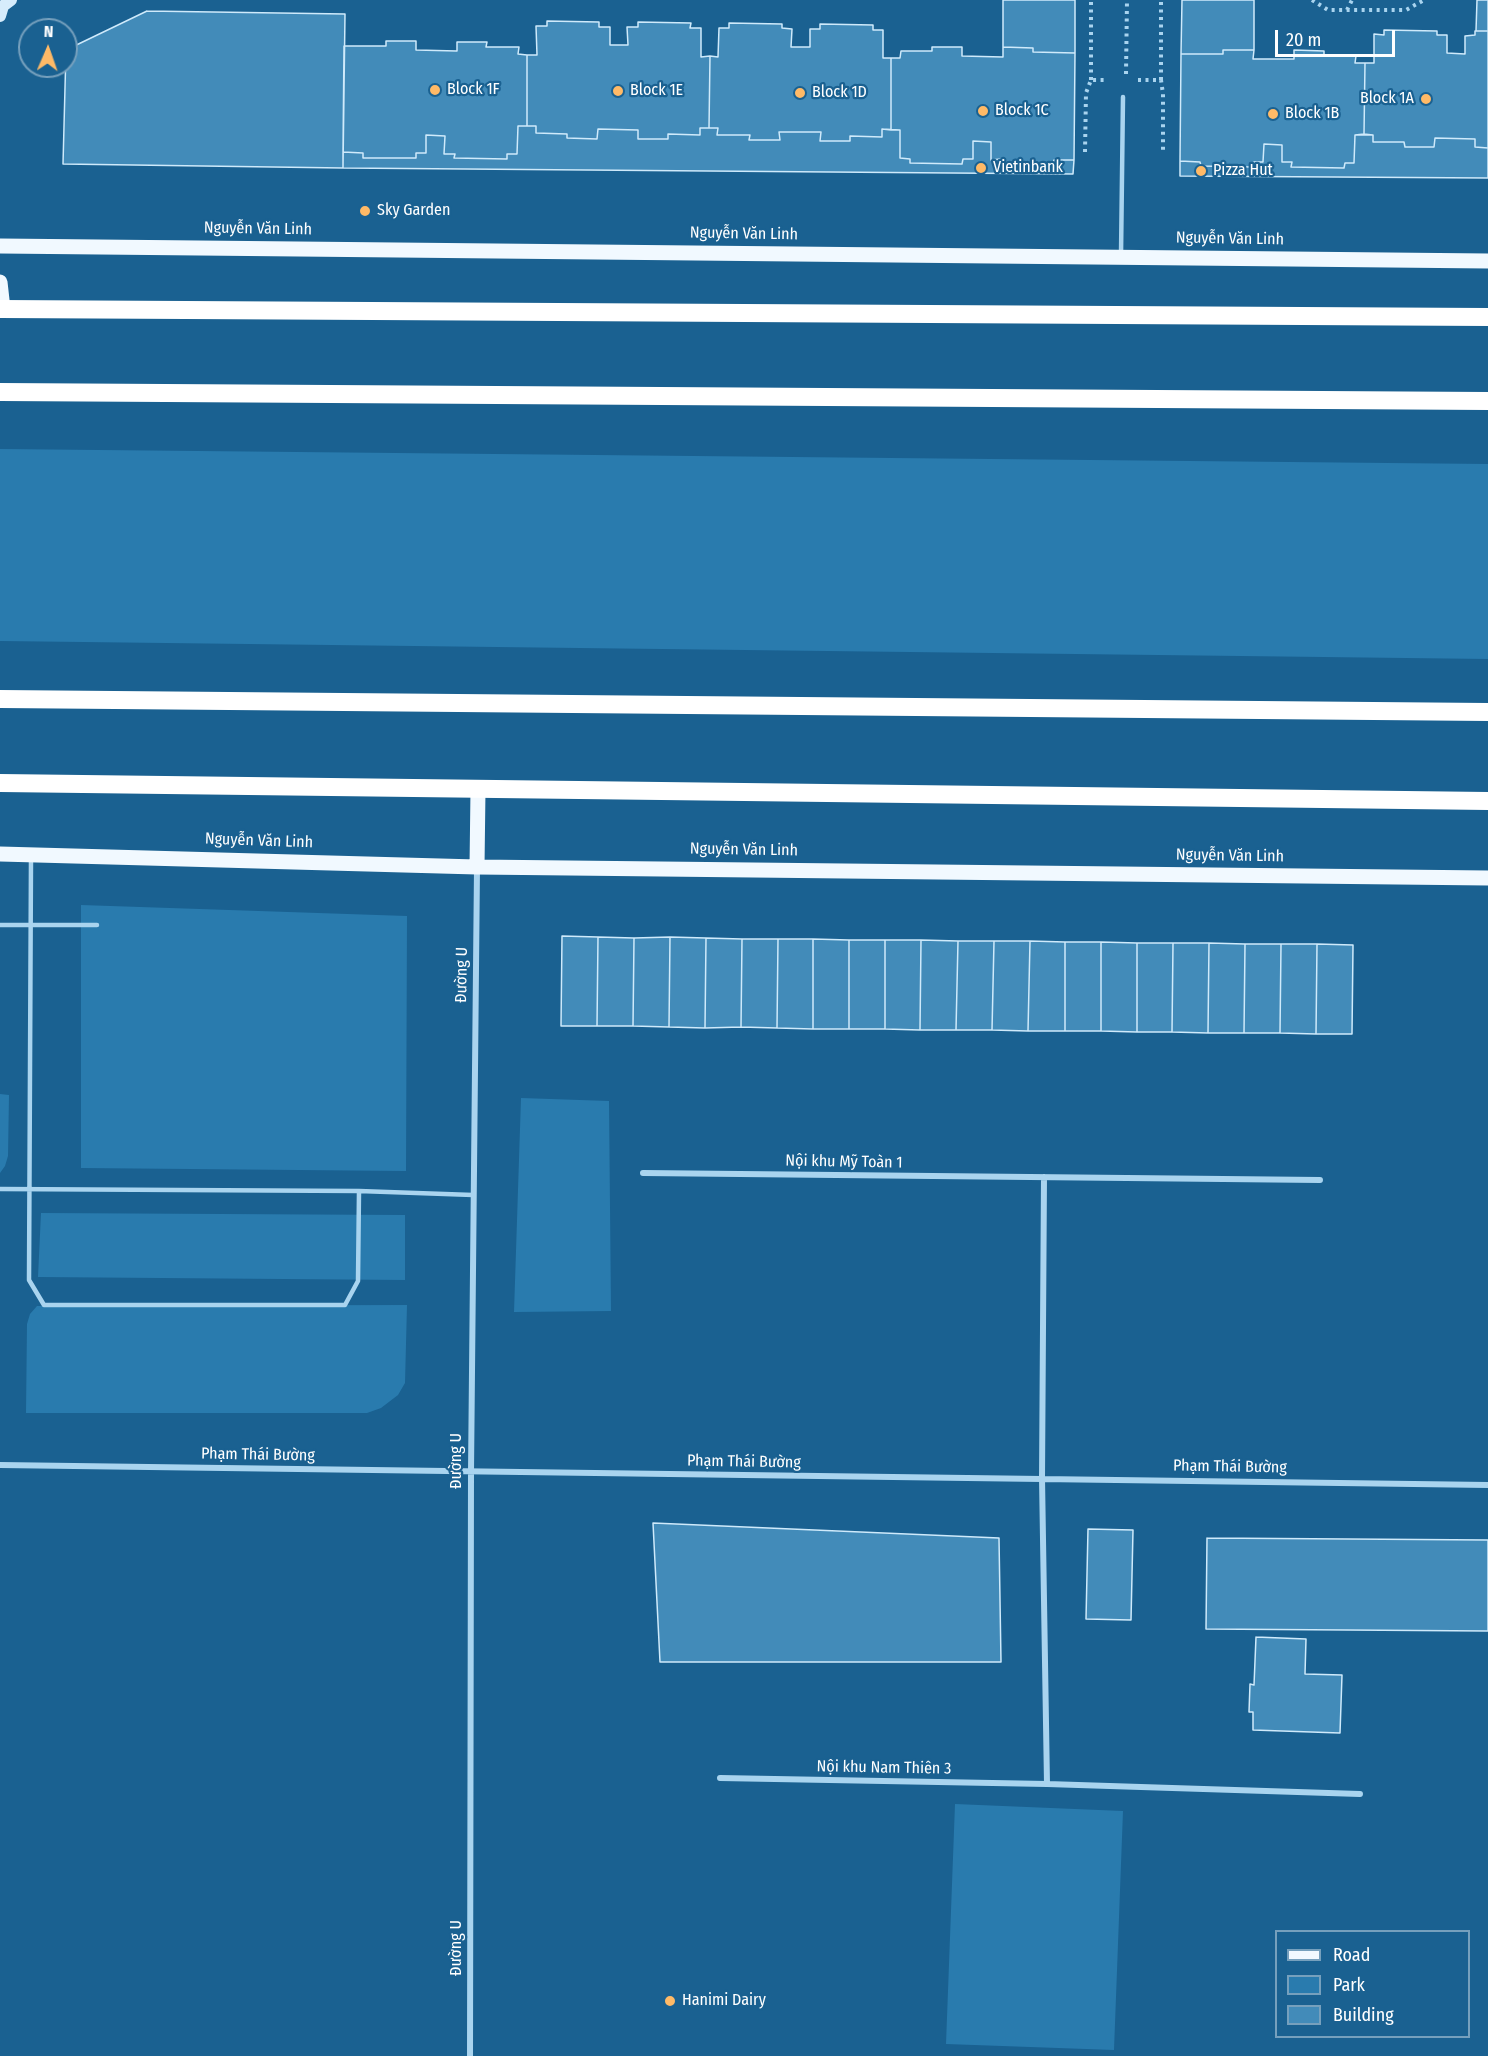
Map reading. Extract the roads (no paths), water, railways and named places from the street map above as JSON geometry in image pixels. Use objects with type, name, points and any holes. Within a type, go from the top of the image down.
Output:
[{"type":"highway","points":[[2,309],[1488,317]]},
{"type":"highway","points":[[0,392],[1488,401]]},
{"type":"highway","points":[[0,699],[1488,712]]},
{"type":"highway","points":[[0,783],[1488,801]]},
{"type":"main road","name":"Nguyễn Văn Linh","points":[[0,246],[1488,261]]},
{"type":"main road","points":[[0,282],[2,309]]},
{"type":"main road","points":[[477,867],[478,790]]},
{"type":"main road","name":"Nguyễn Văn Linh","points":[[0,854],[477,867],[1488,878]]},
{"type":"street","points":[[0,16],[3,6],[10,0]]},
{"type":"street","name":"Đường U","points":[[470,2056],[471,1472],[477,867]]},
{"type":"street","name":"Nội khu Mỹ Toàn 1","points":[[643,1173],[1320,1180]]},
{"type":"street","points":[[1044,1177],[1042,1478],[1047,1784]]},
{"type":"street","name":"Phạm Thái Bường","points":[[0,1465],[1488,1485]]},
{"type":"street","name":"Nội khu Nam Thiên 3","points":[[720,1778],[1047,1784],[1360,1794]]},
{"type":"lane","points":[[1121,258],[1123,97]]},
{"type":"lane","points":[[31,854],[29,1280],[44,1305],[345,1305],[358,1281],[359,1191]]},
{"type":"lane","points":[[0,925],[97,925]]},
{"type":"lane","points":[[0,1189],[359,1191],[473,1195]]},
{"type":"place","name":"Block 1F","points":[[435,90]]},
{"type":"place","name":"Block 1E","points":[[618,91]]},
{"type":"place","name":"Block 1D","points":[[800,93]]},
{"type":"place","name":"Block 1A","points":[[1426,99]]},
{"type":"place","name":"Block 1C","points":[[983,111]]},
{"type":"place","name":"Block 1B","points":[[1273,114]]},
{"type":"place","name":"Vietinbank","points":[[981,168]]},
{"type":"place","name":"Pizza Hut","points":[[1201,171]]},
{"type":"place","name":"Sky Garden","points":[[365,211]]},
{"type":"place","name":"Hanimi Dairy","points":[[670,2001]]}]
